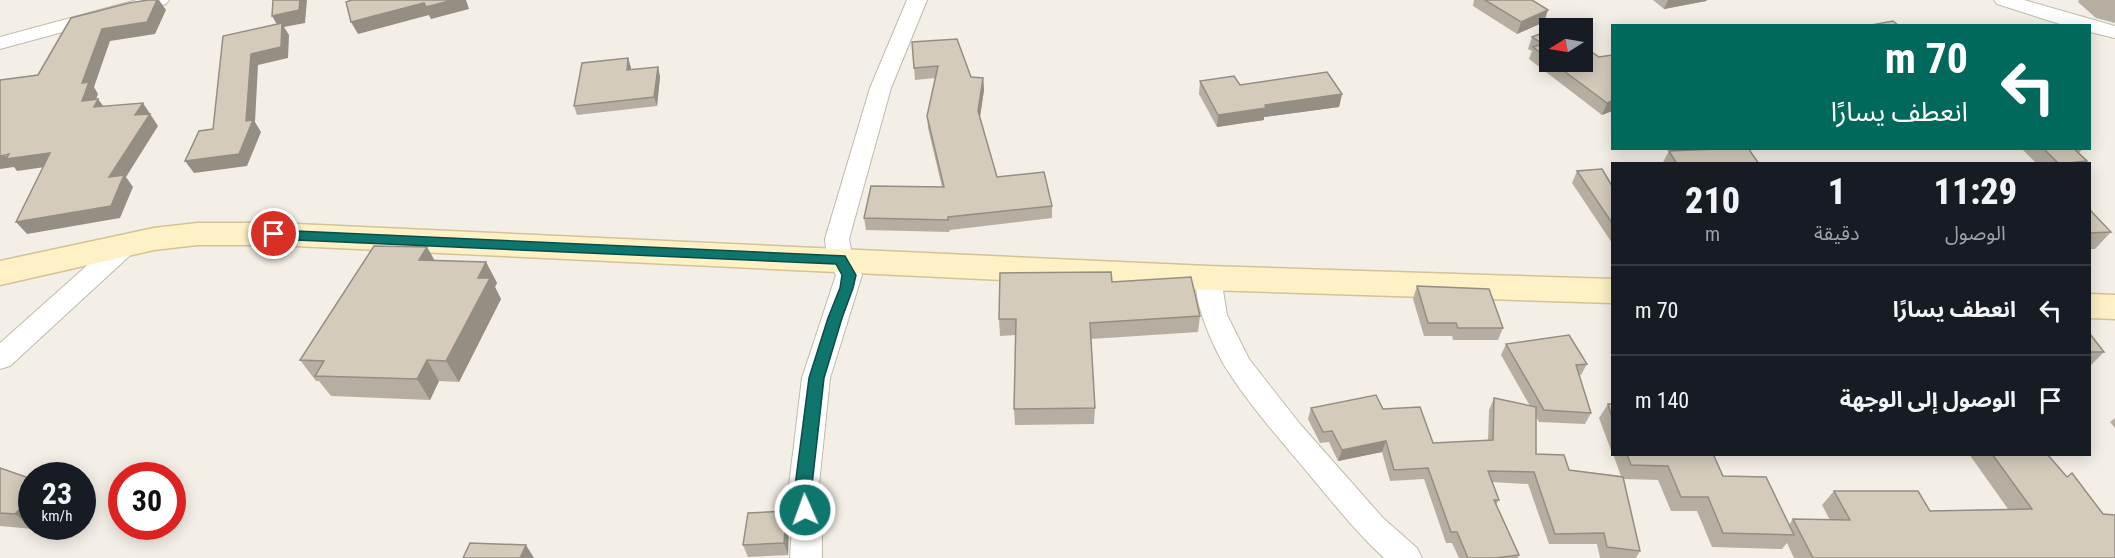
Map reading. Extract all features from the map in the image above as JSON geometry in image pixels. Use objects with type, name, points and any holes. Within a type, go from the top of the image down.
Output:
[{"type":"main road","points":[[0,273],[128,243],[197,234],[274,234],[1208,278],[1611,291]]},
{"type":"main road","points":[[2091,306],[2115,307]]},
{"type":"street","points":[[0,43],[159,0]]},
{"type":"street","points":[[806,558],[807,526],[802,494],[816,378],[849,275],[840,259],[837,239],[869,118],[895,42],[917,0]]},
{"type":"street","points":[[2004,0],[2082,24]]},
{"type":"street","points":[[2091,26],[2115,32]]},
{"type":"street","points":[[0,359],[128,243]]},
{"type":"street","points":[[1208,278],[1214,315],[1238,365],[1290,432],[1371,527],[1406,558]]},
{"type":"building","points":[[148,0],[157,0],[147,22],[102,29],[82,83],[89,82],[82,101],[98,99],[94,107],[143,103],[135,115],[150,114],[109,177],[124,175],[111,206],[16,222],[50,153],[6,159],[9,154],[0,156],[0,80],[38,75],[71,18]]},
{"type":"building","points":[[273,0],[300,0],[299,10],[272,16]]},
{"type":"building","points":[[352,0],[453,0],[426,7],[424,3],[351,22],[346,2]]},
{"type":"building","points":[[1485,0],[1532,0],[1548,10],[1521,22]]},
{"type":"building","points":[[1893,21],[1897,24],[1877,24]]},
{"type":"building","points":[[282,23],[281,47],[251,54],[246,121],[253,120],[239,154],[185,161],[199,131],[213,129],[223,36]]},
{"type":"building","points":[[1539,34],[1539,41],[1532,37]]},
{"type":"building","points":[[957,39],[971,77],[983,78],[978,111],[997,177],[1044,172],[1052,206],[948,217],[948,220],[864,218],[871,186],[944,187],[927,116],[938,66],[914,68],[912,42]]},
{"type":"building","points":[[1593,53],[1599,57],[1611,55],[1611,101],[1607,103],[1565,72],[1593,72]]},
{"type":"building","points":[[628,58],[627,70],[658,67],[654,97],[574,106],[582,63]]},
{"type":"building","points":[[1327,72],[1342,94],[1265,105],[1266,108],[1218,115],[1200,81],[1234,76],[1240,85]]},
{"type":"building","points":[[1749,150],[1758,162],[1676,162],[1669,151]]},
{"type":"building","points":[[2045,150],[2075,150],[2087,161],[2078,162],[2057,162]]},
{"type":"building","points":[[1602,169],[1611,184],[1611,222],[1577,171]]},
{"type":"building","points":[[2091,211],[2111,232],[2091,233]]},
{"type":"building","points":[[374,246],[427,247],[419,260],[486,262],[478,278],[490,278],[446,361],[427,360],[417,379],[315,376],[324,361],[300,360]]},
{"type":"building","points":[[1111,272],[1112,282],[1191,277],[1200,316],[1090,323],[1095,408],[1014,409],[1016,319],[999,319],[1000,273]]},
{"type":"building","points":[[1417,286],[1489,289],[1503,328],[1458,328],[1456,323],[1428,323]]},
{"type":"building","points":[[1569,335],[1587,364],[1576,365],[1591,413],[1544,410],[1506,344]]},
{"type":"building","points":[[2091,335],[2104,352],[2091,352]]},
{"type":"building","points":[[1376,395],[1383,409],[1420,407],[1433,443],[1493,440],[1494,398],[1536,407],[1536,454],[1564,455],[1569,470],[1623,477],[1640,551],[1607,547],[1604,533],[1555,534],[1534,472],[1488,471],[1499,500],[1494,500],[1519,555],[1468,558],[1457,532],[1451,532],[1428,468],[1394,470],[1386,441],[1342,450],[1332,431],[1323,432],[1311,408]]},
{"type":"building","points":[[1628,456],[1714,456],[1723,476],[1766,477],[1794,535],[1723,533],[1708,497],[1681,497],[1668,466],[1631,465]]},
{"type":"building","points":[[1993,456],[2049,456],[2067,477],[2072,473],[2103,514],[2115,515],[2115,558],[1813,558],[1793,519],[1850,520],[1834,491],[1918,491],[1930,511],[2032,509]]},
{"type":"building","points":[[0,468],[18,474],[18,511],[15,514],[0,513]]},
{"type":"building","points":[[786,511],[784,543],[743,545],[748,513]]},
{"type":"building","points":[[470,543],[526,545],[520,558],[463,558]]},
{"type":"route","points":[[274,234],[840,259],[849,275],[816,378],[802,494],[805,510]]}]
